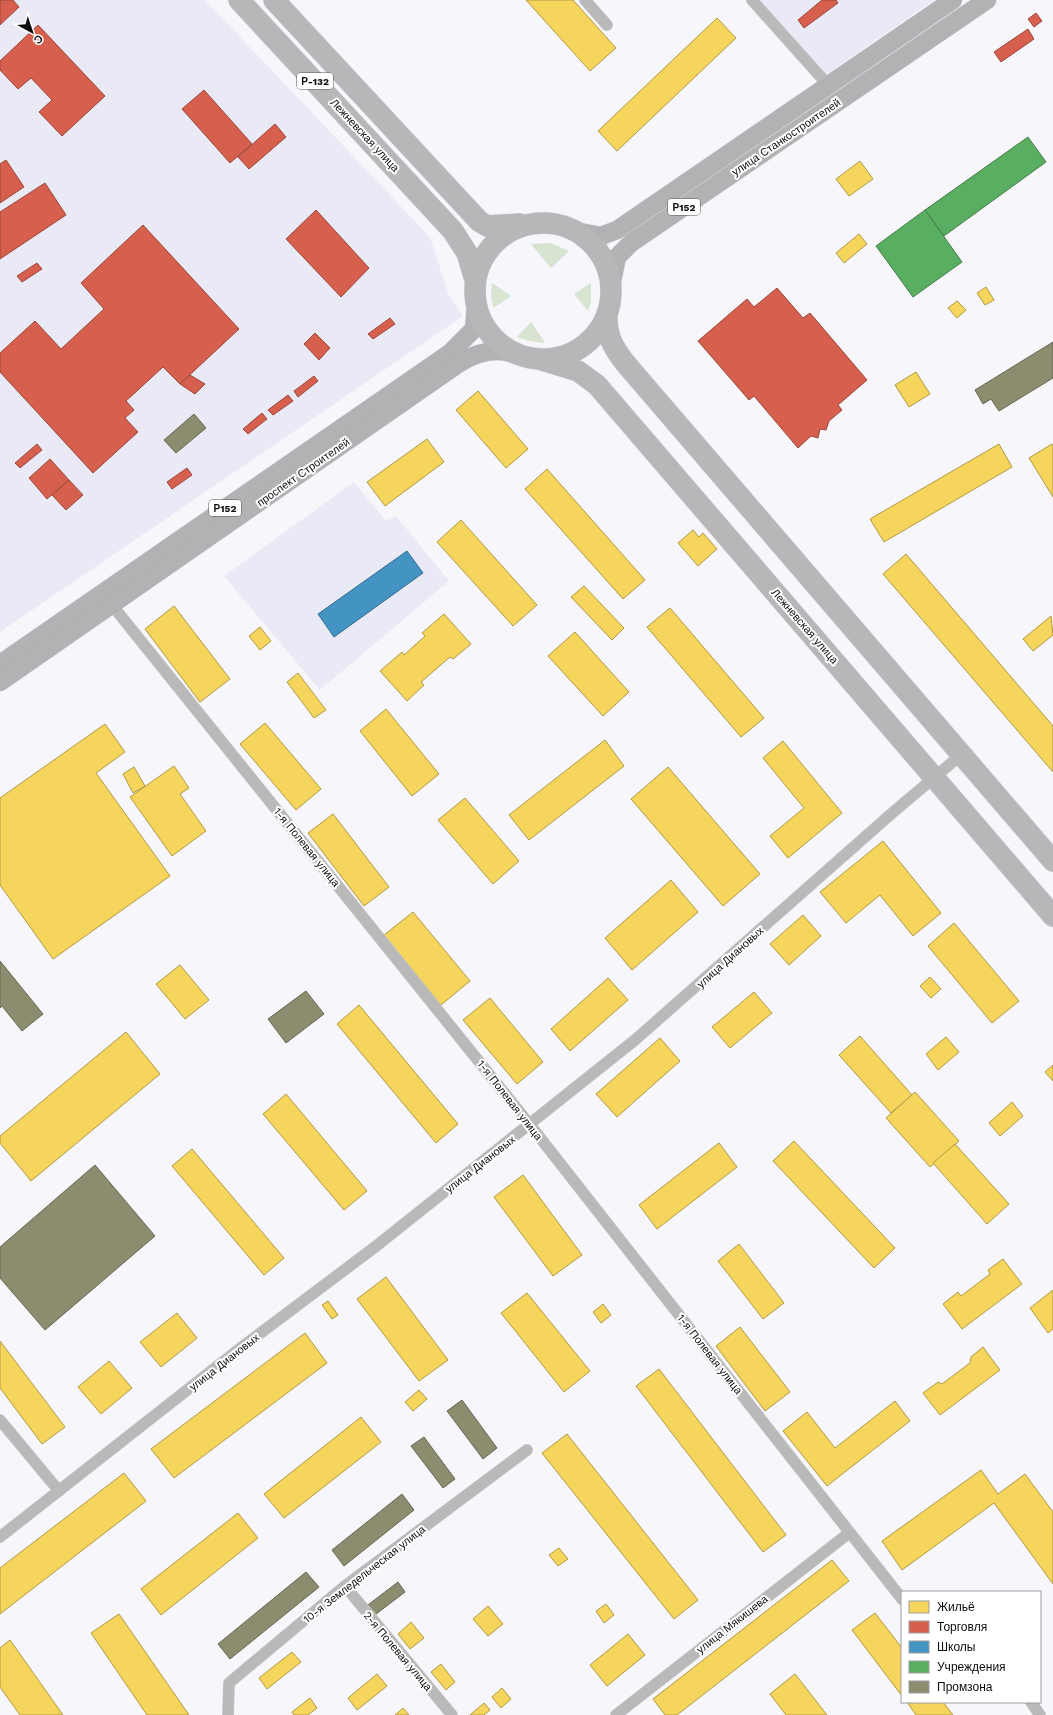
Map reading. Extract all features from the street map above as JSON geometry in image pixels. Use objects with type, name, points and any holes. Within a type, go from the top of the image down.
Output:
[{"type":"highway","name":"Лежневская улица","points":[[239,0],[453,231],[467,253],[475,280]]},
{"type":"highway","name":"Р-132","points":[[274,0],[479,221],[487,226],[526,223]]},
{"type":"highway","points":[[608,314],[594,336],[581,347],[566,355],[542,360],[514,354],[491,336],[481,321],[476,305],[475,280],[478,268],[493,245],[514,229],[526,223],[554,224],[580,232],[594,245],[604,262],[610,281],[610,291],[608,314],[607,324],[609,338],[616,351],[1053,861]]},
{"type":"highway","name":"Лежневская улица","points":[[542,360],[578,371],[597,384],[1053,916]]},
{"type":"main road","name":"улица Станкостроителей","points":[[580,232],[596,236],[611,233],[953,0]]},
{"type":"main road","name":"улица Станкостроителей","points":[[610,291],[617,257],[630,243],[987,0]]},
{"type":"main road","name":"проспект Строителей","points":[[0,682],[107,599],[450,353],[474,328],[476,305]]},
{"type":"main road","name":"проспект Строителей","points":[[0,664],[107,599],[466,359],[492,350],[505,350],[514,354]]},
{"type":"street","points":[[585,0],[607,25]]},
{"type":"street","points":[[752,0],[828,85]]},
{"type":"street","name":"1-я Полевая улица","points":[[107,599],[530,1124],[781,1443],[901,1599]]},
{"type":"street","name":"улица Диановых","points":[[0,1537],[530,1124],[635,1040],[962,754]]},
{"type":"street","points":[[0,1420],[59,1491]]},
{"type":"street","name":"10-я Земледельческая улица","points":[[228,1715],[229,1683],[345,1586],[527,1450]]},
{"type":"street","name":"улица Мякишева","points":[[616,1715],[849,1532]]},
{"type":"street","name":"2-я Полевая улица","points":[[345,1586],[452,1715]]},
{"type":"street","points":[[1032,1703],[1040,1715]]},
{"type":"shaded area","points":[[0,0],[205,0],[430,237],[449,296],[463,316],[0,632]]},
{"type":"shaded area","points":[[754,0],[934,0],[824,76]]},
{"type":"shaded area","points":[[354,482],[386,521],[396,516],[449,581],[320,690],[224,576]]},
{"type":"green space","points":[[551,243],[569,251],[551,268],[531,244]]},
{"type":"green space","points":[[492,283],[511,296],[493,308],[491,295]]},
{"type":"green space","points":[[591,283],[591,302],[588,311],[574,294]]},
{"type":"green space","points":[[531,322],[545,343],[529,341],[517,337]]},
{"type":"building: Жильё","points":[[526,0],[573,0],[616,48],[590,71]]},
{"type":"building: Жильё","points":[[717,18],[736,38],[617,151],[598,131]]},
{"type":"building: Жильё","points":[[860,161],[873,179],[849,196],[836,179]]},
{"type":"building: Жильё","points":[[859,234],[867,244],[844,263],[836,253]]},
{"type":"building: Жильё","points":[[986,287],[994,300],[985,305],[977,293]]},
{"type":"building: Жильё","points":[[957,301],[966,310],[957,318],[948,308]]},
{"type":"building: Жильё","points":[[916,372],[930,394],[909,407],[895,385]]},
{"type":"building: Жильё","points":[[478,391],[528,449],[506,468],[456,410]]},
{"type":"building: Жильё","points":[[427,439],[444,462],[385,506],[367,482]]},
{"type":"building: Жильё","points":[[999,444],[1012,467],[884,542],[870,519]]},
{"type":"building: Жильё","points":[[1052,444],[1053,446],[1053,497],[1029,458]]},
{"type":"building: Жильё","points":[[547,469],[645,580],[623,599],[525,489]]},
{"type":"building: Жильё","points":[[461,520],[537,605],[513,626],[437,542]]},
{"type":"building: Жильё","points":[[693,530],[699,537],[703,533],[717,549],[698,566],[678,543]]},
{"type":"building: Жильё","points":[[906,554],[1053,726],[1053,772],[883,574]]},
{"type":"building: Жильё","points":[[584,586],[624,628],[612,640],[571,597]]},
{"type":"building: Жильё","points":[[174,606],[230,679],[200,702],[145,629]]},
{"type":"building: Жильё","points":[[670,608],[764,718],[741,737],[647,627]]},
{"type":"building: Жильё","points":[[444,614],[471,644],[453,659],[450,657],[421,682],[424,685],[407,701],[380,671],[402,652],[404,655],[425,636],[422,633]]},
{"type":"building: Жильё","points":[[1051,616],[1053,635],[1033,651],[1023,639]]},
{"type":"building: Жильё","points":[[260,627],[271,641],[260,650],[249,636]]},
{"type":"building: Жильё","points":[[575,632],[629,692],[603,716],[548,656]]},
{"type":"building: Жильё","points":[[298,673],[326,710],[314,718],[287,682]]},
{"type":"building: Жильё","points":[[386,709],[439,774],[412,796],[360,731]]},
{"type":"building: Жильё","points":[[265,723],[321,789],[296,810],[240,744]]},
{"type":"building: Жильё","points":[[105,724],[125,752],[96,773],[170,876],[53,959],[0,885],[0,798]]},
{"type":"building: Жильё","points":[[605,740],[624,766],[529,840],[509,815]]},
{"type":"building: Жильё","points":[[783,741],[842,813],[788,858],[770,836],[804,808],[763,758]]},
{"type":"building: Жильё","points":[[174,766],[189,788],[180,794],[206,831],[172,856],[130,797]]},
{"type":"building: Жильё","points":[[134,767],[145,786],[133,793],[123,774]]},
{"type":"building: Жильё","points":[[668,767],[760,874],[723,906],[631,799]]},
{"type":"building: Жильё","points":[[465,798],[519,861],[493,884],[438,820]]},
{"type":"building: Жильё","points":[[333,814],[389,887],[364,906],[308,833]]},
{"type":"building: Жильё","points":[[883,841],[941,913],[913,936],[880,895],[846,923],[820,892]]},
{"type":"building: Жильё","points":[[671,880],[698,912],[632,970],[605,938]]},
{"type":"building: Жильё","points":[[413,912],[470,981],[441,1005],[384,935]]},
{"type":"building: Жильё","points":[[803,915],[821,936],[789,965],[770,944]]},
{"type":"building: Жильё","points":[[954,923],[1019,1001],[992,1023],[928,946]]},
{"type":"building: Жильё","points":[[180,965],[209,1000],[185,1019],[156,984]]},
{"type":"building: Жильё","points":[[930,977],[941,989],[931,998],[920,986]]},
{"type":"building: Жильё","points":[[608,978],[628,1000],[570,1051],[551,1029]]},
{"type":"building: Жильё","points":[[754,992],[772,1013],[730,1048],[712,1027]]},
{"type":"building: Жильё","points":[[490,998],[543,1062],[517,1084],[463,1020]]},
{"type":"building: Жильё","points":[[359,1005],[458,1124],[436,1143],[337,1024]]},
{"type":"building: Жильё","points":[[126,1032],[160,1074],[31,1181],[0,1143],[0,1136]]},
{"type":"building: Жильё","points":[[860,1036],[912,1095],[891,1113],[839,1055]]},
{"type":"building: Жильё","points":[[946,1037],[959,1052],[938,1070],[926,1054]]},
{"type":"building: Жильё","points":[[660,1038],[680,1061],[617,1117],[596,1094]]},
{"type":"building: Жильё","points":[[1053,1065],[1053,1081],[1045,1072]]},
{"type":"building: Жильё","points":[[915,1092],[959,1141],[930,1167],[886,1118]]},
{"type":"building: Жильё","points":[[286,1094],[367,1191],[344,1210],[263,1114]]},
{"type":"building: Жильё","points":[[1012,1102],[1023,1116],[1000,1136],[989,1123]]},
{"type":"building: Жильё","points":[[794,1141],[895,1248],[874,1268],[773,1161]]},
{"type":"building: Жильё","points":[[719,1143],[737,1167],[657,1229],[639,1205]]},
{"type":"building: Жильё","points":[[955,1144],[1009,1204],[987,1224],[933,1163]]},
{"type":"building: Жильё","points":[[192,1149],[284,1258],[264,1275],[172,1166]]},
{"type":"building: Жильё","points":[[523,1175],[582,1255],[553,1276],[494,1197]]},
{"type":"building: Жильё","points":[[739,1244],[784,1303],[763,1319],[718,1261]]},
{"type":"building: Жильё","points":[[1003,1259],[1022,1284],[962,1329],[943,1304],[958,1292],[961,1296],[990,1274],[988,1270]]},
{"type":"building: Жильё","points":[[386,1277],[448,1360],[419,1381],[357,1299]]},
{"type":"building: Жильё","points":[[1053,1290],[1053,1329],[1048,1333],[1030,1308]]},
{"type":"building: Жильё","points":[[527,1293],[590,1371],[564,1392],[501,1313]]},
{"type":"building: Жильё","points":[[328,1301],[338,1315],[332,1319],[322,1305]]},
{"type":"building: Жильё","points":[[603,1304],[611,1315],[601,1323],[593,1312]]},
{"type":"building: Жильё","points":[[177,1313],[197,1338],[161,1367],[140,1342]]},
{"type":"building: Жильё","points":[[740,1327],[790,1392],[765,1411],[716,1346]]},
{"type":"building: Жильё","points":[[305,1333],[327,1363],[174,1478],[151,1449]]},
{"type":"building: Жильё","points":[[0,1341],[65,1427],[42,1444],[0,1388]]},
{"type":"building: Жильё","points":[[983,1347],[1000,1370],[940,1415],[923,1393],[938,1382],[942,1384],[970,1363],[971,1357]]},
{"type":"building: Жильё","points":[[109,1361],[132,1388],[101,1414],[78,1387]]},
{"type":"building: Жильё","points":[[659,1369],[786,1535],[763,1552],[636,1386]]},
{"type":"building: Жильё","points":[[419,1390],[427,1399],[413,1411],[405,1402]]},
{"type":"building: Жильё","points":[[895,1401],[910,1421],[827,1486],[783,1431],[807,1412],[835,1448]]},
{"type":"building: Жильё","points":[[361,1417],[381,1442],[284,1518],[264,1494]]},
{"type":"building: Жильё","points":[[567,1434],[698,1600],[674,1619],[542,1453]]},
{"type":"building: Жильё","points":[[981,1470],[998,1494],[1025,1474],[1053,1512],[1053,1584],[994,1503],[902,1570],[882,1541]]},
{"type":"building: Жильё","points":[[124,1473],[146,1501],[0,1614],[0,1568]]},
{"type":"building: Жильё","points":[[238,1513],[258,1538],[161,1615],[141,1589]]},
{"type":"building: Жильё","points":[[559,1548],[568,1559],[558,1566],[549,1555]]},
{"type":"building: Жильё","points":[[832,1560],[849,1581],[677,1715],[665,1715],[653,1699]]},
{"type":"building: Жильё","points":[[606,1604],[614,1615],[604,1623],[596,1611]]},
{"type":"building: Жильё","points":[[488,1606],[503,1624],[488,1636],[473,1619]]},
{"type":"building: Жильё","points":[[875,1613],[901,1647],[901,1695],[852,1630]]},
{"type":"building: Жильё","points":[[119,1614],[189,1715],[147,1715],[91,1633]]},
{"type":"building: Жильё","points":[[411,1622],[424,1638],[410,1649],[398,1634]]},
{"type":"building: Жильё","points":[[628,1634],[645,1655],[607,1686],[590,1665]]},
{"type":"building: Жильё","points":[[10,1640],[63,1715],[20,1715],[0,1687],[0,1648]]},
{"type":"building: Жильё","points":[[292,1652],[301,1662],[267,1689],[259,1678]]},
{"type":"building: Жильё","points":[[441,1664],[455,1682],[446,1690],[431,1672]]},
{"type":"building: Жильё","points":[[377,1674],[387,1686],[357,1710],[348,1698]]},
{"type":"building: Жильё","points":[[795,1674],[827,1715],[786,1715],[770,1694]]},
{"type":"building: Жильё","points":[[502,1688],[511,1699],[501,1708],[492,1697]]},
{"type":"building: Жильё","points":[[310,1698],[317,1708],[308,1715],[294,1715],[292,1712]]},
{"type":"building: Жильё","points":[[484,1703],[490,1710],[484,1715],[470,1715]]},
{"type":"building: Жильё","points":[[908,1703],[944,1703],[953,1715],[916,1715]]},
{"type":"building: Жильё","points":[[403,1708],[409,1715],[395,1715]]},
{"type":"building: Торговля","points":[[0,0],[13,0],[19,7],[0,25]]},
{"type":"building: Торговля","points":[[822,0],[836,0],[838,3],[804,28],[798,20]]},
{"type":"building: Торговля","points":[[1036,13],[1042,21],[1034,27],[1028,19]]},
{"type":"building: Торговля","points":[[38,25],[105,96],[62,136],[39,112],[52,100],[31,78],[18,89],[0,70],[0,61]]},
{"type":"building: Торговля","points":[[1028,29],[1034,39],[1001,62],[994,52]]},
{"type":"building: Торговля","points":[[204,90],[252,144],[230,163],[182,109]]},
{"type":"building: Торговля","points":[[275,124],[286,137],[249,169],[238,157]]},
{"type":"building: Торговля","points":[[6,160],[24,187],[0,203],[0,164]]},
{"type":"building: Торговля","points":[[45,183],[66,215],[0,259],[0,212]]},
{"type":"building: Торговля","points":[[316,210],[369,268],[341,297],[286,239]]},
{"type":"building: Торговля","points":[[143,225],[239,329],[180,384],[163,367],[126,401],[134,410],[125,418],[138,432],[93,473],[0,372],[0,353],[35,321],[61,349],[104,309],[81,283]]},
{"type":"building: Торговля","points":[[37,263],[42,269],[22,282],[17,276]]},
{"type":"building: Торговля","points":[[777,288],[803,318],[810,313],[867,380],[838,405],[842,410],[829,421],[826,430],[820,429],[818,438],[811,436],[798,448],[754,396],[749,400],[698,341],[747,299],[754,307]]},
{"type":"building: Торговля","points":[[390,318],[395,324],[373,339],[368,334]]},
{"type":"building: Торговля","points":[[315,333],[330,348],[319,360],[304,344]]},
{"type":"building: Торговля","points":[[190,375],[205,384],[195,394],[180,384]]},
{"type":"building: Торговля","points":[[314,376],[318,381],[298,397],[294,391]]},
{"type":"building: Торговля","points":[[288,395],[293,401],[273,415],[268,410]]},
{"type":"building: Торговля","points":[[262,413],[267,419],[248,434],[243,429]]},
{"type":"building: Торговля","points":[[37,444],[42,450],[20,468],[15,463]]},
{"type":"building: Торговля","points":[[50,459],[69,480],[47,499],[29,478]]},
{"type":"building: Торговля","points":[[187,468],[192,475],[172,489],[167,482]]},
{"type":"building: Торговля","points":[[69,480],[83,495],[66,510],[52,495]]},
{"type":"building: Школы","points":[[407,551],[423,573],[334,637],[318,614]]},
{"type":"building: Учреждения","points":[[1028,137],[1046,162],[944,236],[925,210]]},
{"type":"building: Учреждения","points":[[925,210],[962,262],[913,297],[876,246]]},
{"type":"building: Промзона","points":[[1053,342],[1053,378],[999,411],[991,399],[983,404],[975,390]]},
{"type":"building: Промзона","points":[[194,414],[206,428],[176,453],[164,440]]},
{"type":"building: Промзона","points":[[0,961],[43,1014],[22,1031],[2,1006],[0,1008]]},
{"type":"building: Промзона","points":[[306,991],[324,1014],[286,1043],[268,1019]]},
{"type":"building: Промзона","points":[[95,1165],[155,1236],[45,1330],[0,1278],[0,1247]]},
{"type":"building: Промзона","points":[[462,1400],[497,1448],[483,1459],[447,1411]]},
{"type":"building: Промзона","points":[[424,1437],[455,1479],[443,1488],[411,1446]]},
{"type":"building: Промзона","points":[[402,1494],[414,1510],[344,1566],[332,1550]]},
{"type":"building: Промзона","points":[[306,1572],[319,1587],[230,1659],[218,1644]]},
{"type":"building: Промзона","points":[[398,1582],[405,1592],[367,1621],[360,1611]]}]
